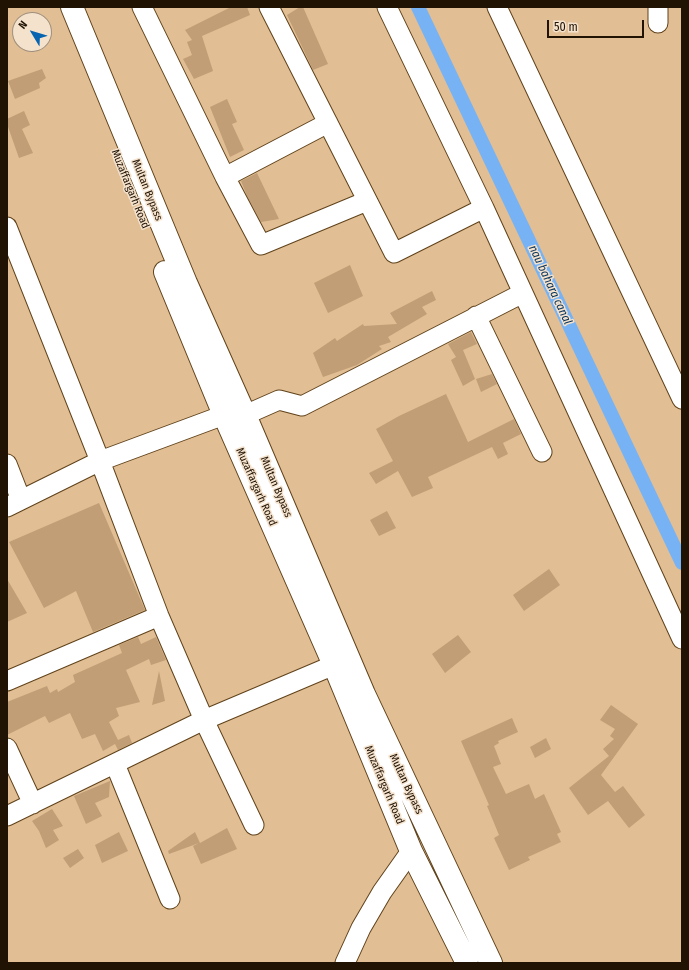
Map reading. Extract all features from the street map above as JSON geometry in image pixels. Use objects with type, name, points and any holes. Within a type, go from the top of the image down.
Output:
[{"type":"main road","name":"Muzaffargarh Road","points":[[56,7],[234,415],[334,665],[411,850],[467,963]]},
{"type":"main road","name":"Multan Bypass","points":[[72,7],[186,283],[234,415],[491,963]]},
{"type":"street","points":[[142,7],[261,245],[367,201]]},
{"type":"street","points":[[269,7],[394,253],[484,208]]},
{"type":"street","points":[[387,7],[484,208],[682,639]]},
{"type":"street","points":[[497,7],[682,399]]},
{"type":"street","points":[[226,177],[328,123]]},
{"type":"street","points":[[7,227],[100,461],[159,616],[204,720],[254,825]]},
{"type":"street","points":[[7,464],[14,503],[100,461],[234,415],[279,400],[302,406],[523,293]]},
{"type":"street","points":[[476,316],[542,452]]},
{"type":"street","points":[[7,681],[159,616]]},
{"type":"street","points":[[7,816],[204,720],[334,665]]},
{"type":"street","points":[[7,748],[32,804]]},
{"type":"street","points":[[115,764],[170,899]]},
{"type":"street","points":[[345,963],[361,928],[382,892],[411,850]]},
{"type":"building","points":[[231,7],[247,7],[250,15],[202,36],[213,71],[194,79],[183,59],[192,55],[187,42],[192,40],[185,30]]},
{"type":"building","points":[[300,7],[303,7],[328,64],[313,70],[287,15]]},
{"type":"building","points":[[42,69],[46,78],[39,83],[40,88],[15,99],[8,81]]},
{"type":"building","points":[[227,99],[237,122],[232,124],[244,150],[230,157],[210,107]]},
{"type":"building","points":[[24,111],[30,125],[22,129],[33,153],[19,158],[7,124],[7,119]]},
{"type":"building","points":[[257,173],[279,219],[261,222],[247,196],[241,181]]},
{"type":"building","points":[[350,265],[363,296],[328,313],[314,283]]},
{"type":"building","points":[[432,291],[436,300],[422,307],[427,314],[388,337],[391,342],[379,346],[382,349],[357,365],[323,377],[313,353],[335,338],[337,341],[363,324],[364,326],[397,324],[390,313]]},
{"type":"building","points":[[471,332],[477,344],[463,350],[475,379],[463,386],[451,360],[456,357],[448,344]]},
{"type":"building","points":[[492,374],[497,384],[481,392],[476,379]]},
{"type":"building","points":[[446,394],[468,442],[514,419],[521,434],[503,443],[508,454],[498,459],[492,447],[428,477],[433,488],[412,497],[398,471],[376,484],[369,473],[393,461],[376,429],[399,416]]},
{"type":"building","points":[[99,503],[145,610],[93,632],[76,591],[44,608],[9,542]]},
{"type":"building","points":[[387,511],[396,528],[379,536],[370,520]]},
{"type":"building","points":[[549,569],[560,585],[524,611],[513,595]]},
{"type":"building","points":[[7,579],[27,613],[7,622]]},
{"type":"building","points":[[458,635],[471,652],[445,673],[432,654]]},
{"type":"building","points":[[138,637],[141,644],[156,637],[166,660],[151,665],[149,659],[126,670],[140,702],[116,708],[119,716],[109,722],[118,740],[129,735],[132,743],[118,750],[115,744],[103,751],[95,734],[82,739],[70,713],[49,723],[45,716],[7,735],[7,702],[47,686],[50,693],[57,689],[58,692],[75,682],[73,675],[122,653],[119,645]]},
{"type":"building","points":[[159,671],[165,701],[152,705]]},
{"type":"building","points":[[611,705],[638,724],[601,775],[615,792],[623,786],[645,815],[629,828],[608,801],[588,815],[569,788],[609,756],[603,749],[614,739],[610,736],[615,729],[600,720]]},
{"type":"building","points":[[512,718],[518,732],[498,741],[499,743],[494,746],[501,764],[493,767],[506,794],[529,784],[535,799],[544,794],[561,832],[557,834],[561,842],[528,857],[530,860],[509,870],[494,838],[499,835],[487,806],[489,805],[461,741]]},
{"type":"building","points":[[546,738],[551,749],[535,758],[530,747]]},
{"type":"building","points":[[110,781],[109,797],[95,803],[102,816],[86,824],[74,796]]},
{"type":"building","points":[[52,809],[63,826],[53,830],[59,840],[46,848],[39,831],[32,821]]},
{"type":"building","points":[[227,828],[237,849],[201,864],[193,846],[199,843],[169,854],[168,851],[195,832],[200,843]]},
{"type":"building","points":[[119,832],[128,851],[102,863],[95,845]]},
{"type":"building","points":[[78,849],[84,858],[70,868],[63,858]]},
{"type":"waterway","name":"nau bahara canal","points":[[418,7],[682,563]]}]
